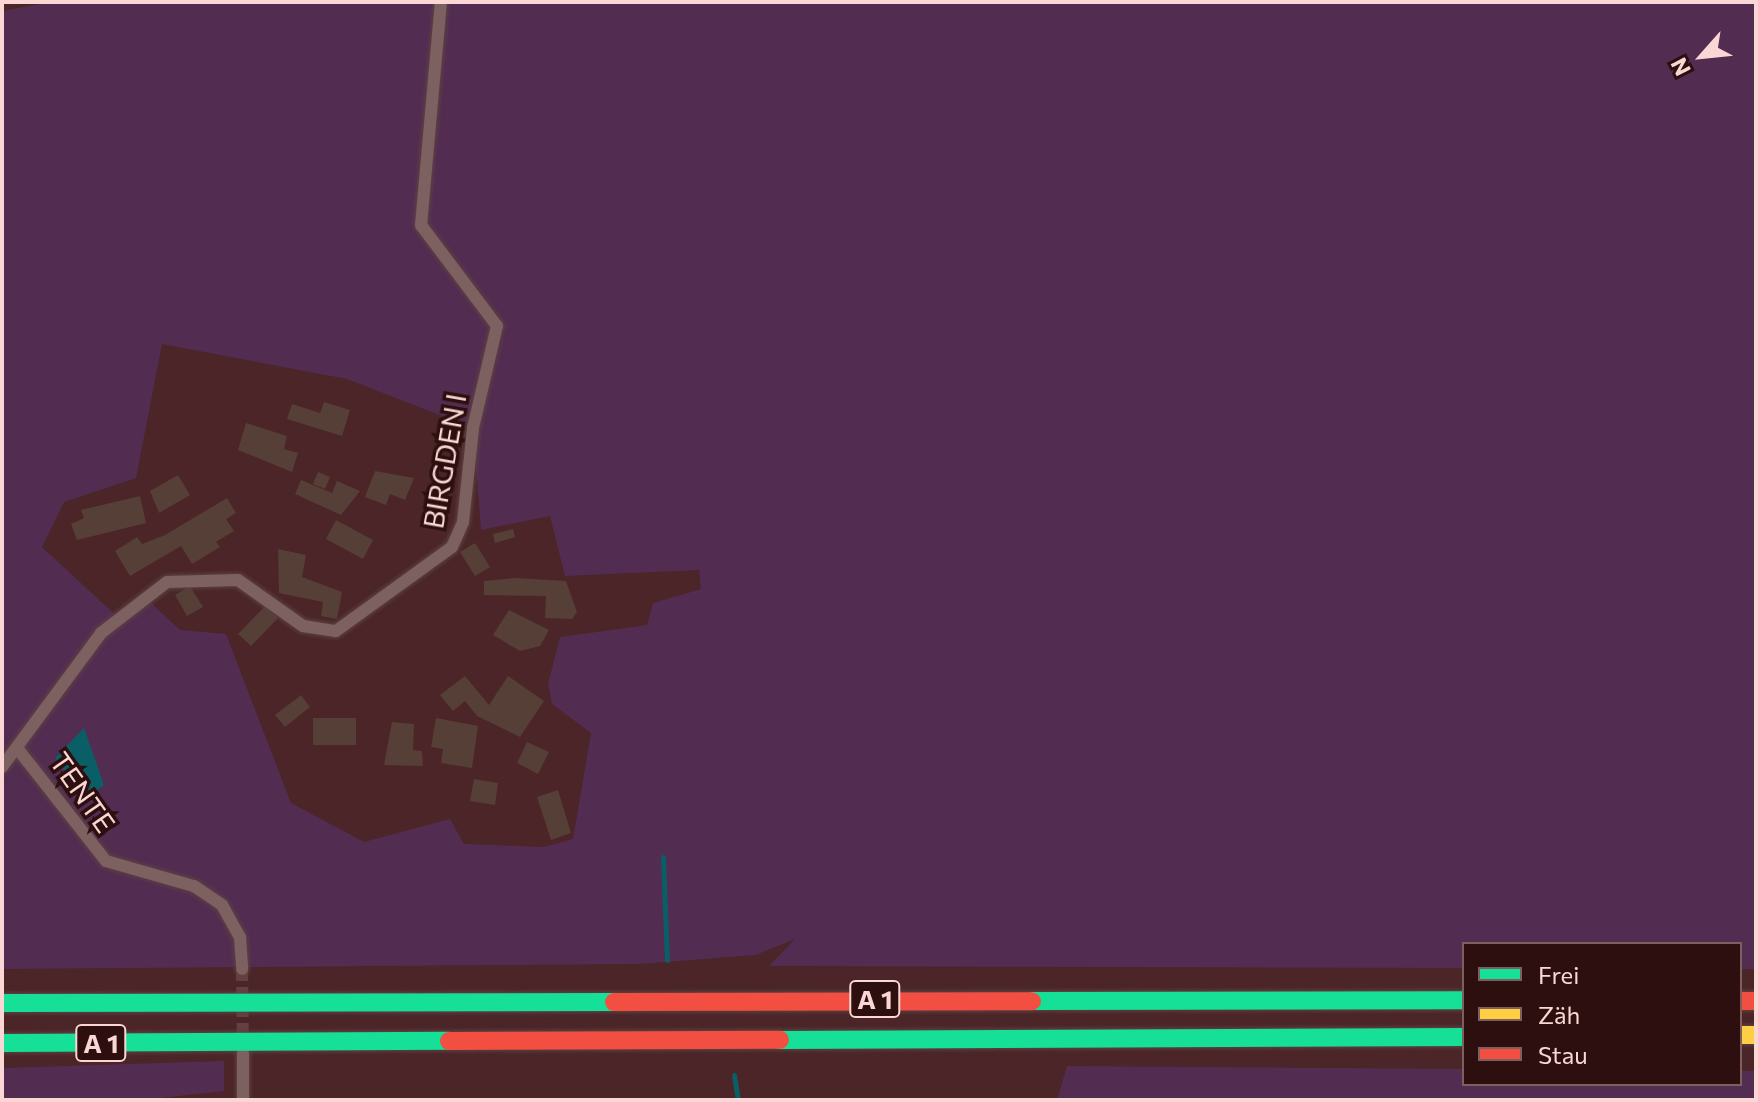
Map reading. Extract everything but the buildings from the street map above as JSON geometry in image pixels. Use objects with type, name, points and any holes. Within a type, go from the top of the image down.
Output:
[{"type":"highway","name":"A 1","points":[[2,1003],[1462,1000]]},
{"type":"highway","name":"A 1","points":[[2,1043],[1462,1037]]},
{"type":"street","name":"BIRGDEN I","points":[[2,767],[101,633],[177,578],[238,580],[303,626],[336,631],[452,547],[463,522],[473,428],[497,326],[421,225],[441,2]]},
{"type":"street","name":"TENTE","points":[[17,748],[106,861],[194,886],[222,905],[240,937],[242,969]]},
{"type":"street","points":[[243,1053],[243,1100]]},
{"type":"shaded area","points":[[51,2],[1756,2],[1756,969],[1742,969],[1742,942],[1462,942],[1462,968],[769,966],[795,939],[756,955],[639,964],[2,969],[2,11]],"holes":[[[162,344],[347,379],[473,428],[481,530],[550,516],[565,576],[699,570],[701,589],[653,603],[647,625],[560,637],[548,684],[552,704],[591,733],[573,839],[544,847],[464,844],[450,819],[364,842],[291,803],[226,634],[180,630],[151,603],[123,622],[42,547],[64,502],[136,478]]]},
{"type":"shaded area","points":[[224,1061],[224,1091],[143,1100],[2,1100],[2,1068]]},
{"type":"shaded area","points":[[1067,1066],[1462,1069],[1462,1086],[1742,1086],[1742,1071],[1756,1071],[1756,1100],[1057,1100]]},
{"type":"water","points":[[84,728],[104,785],[85,799],[55,758]]},
{"type":"waterway","points":[[663,857],[667,960]]},
{"type":"waterway","points":[[734,1075],[738,1100]]},
{"type":"tunnel","points":[[242,969],[243,1046]]},
{"type":"traffic: fast","points":[[1032,1001],[1462,1000]]},
{"type":"traffic: fast","points":[[2,1003],[614,1002]]},
{"type":"traffic: fast","points":[[780,1040],[1462,1037]]},
{"type":"traffic: fast","points":[[2,1043],[449,1041]]},
{"type":"traffic: slow","points":[[1742,1035],[1756,1035]]},
{"type":"traffic: jam","points":[[614,1002],[1032,1001]]},
{"type":"traffic: jam","points":[[1742,1001],[1756,1001]]},
{"type":"traffic: jam","points":[[449,1041],[780,1040]]}]
